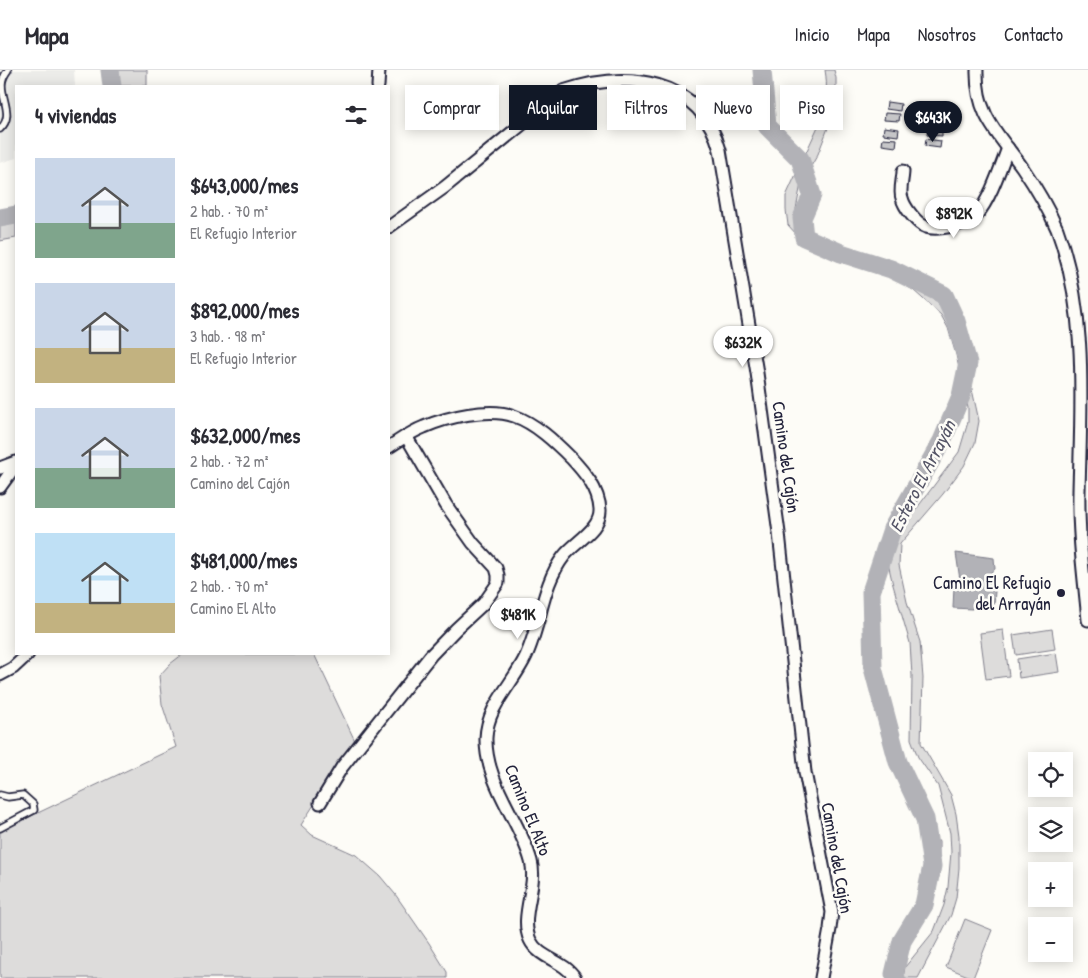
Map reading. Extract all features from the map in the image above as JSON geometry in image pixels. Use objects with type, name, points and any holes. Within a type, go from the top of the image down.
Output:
[{"type":"street","points":[[378,85],[379,70]]},
{"type":"street","points":[[977,70],[978,88],[984,111],[994,132],[1035,186],[1057,228],[1065,251],[1075,294],[1080,324],[1083,382],[1084,518],[1088,620]]},
{"type":"street","name":"Camino del Cajón","points":[[390,225],[452,182],[562,91],[572,84],[594,75],[628,71],[662,78],[687,94],[713,127],[720,150],[757,373],[779,533],[805,772],[830,900],[830,929],[821,978]]},
{"type":"street","points":[[903,171],[901,197],[909,213],[925,227],[946,228],[965,222],[977,214],[991,191],[1008,148]]},
{"type":"street","name":"Camino El Alto","points":[[390,446],[406,436],[432,424],[458,417],[491,413],[514,416],[540,431],[566,453],[588,477],[597,494],[600,508],[597,522],[572,547],[557,566],[526,657],[494,709],[487,725],[486,735],[486,746],[492,773],[503,802],[532,863],[533,879],[527,920],[529,937],[537,950],[565,966],[575,978]]},
{"type":"street","points":[[320,803],[342,767],[431,655],[484,603],[498,583],[496,568],[473,543],[446,505],[406,436]]},
{"type":"street","points":[[0,468],[15,463]]},
{"type":"street","points":[[0,487],[15,464]]},
{"type":"street","points":[[0,675],[13,668],[27,655]]},
{"type":"lane","points":[[0,129],[4,125],[7,115],[2,84],[8,70]]},
{"type":"lane","points":[[0,795],[8,797],[23,795],[33,804],[34,810],[0,828]]},
{"type":"shaded area","points":[[0,70],[74,70],[75,85],[15,85],[15,158],[0,163]]},
{"type":"shaded area","points":[[107,70],[147,70],[147,85],[110,85]]},
{"type":"shaded area","points":[[825,70],[834,70],[836,85],[826,85]]},
{"type":"shaded area","points":[[816,130],[827,130],[818,154],[801,184],[796,209],[799,223],[820,244],[851,251],[874,260],[927,290],[940,302],[954,318],[960,335],[979,421],[975,443],[964,466],[943,494],[900,544],[899,565],[907,602],[920,642],[923,678],[921,743],[951,795],[959,836],[959,868],[956,898],[951,915],[918,978],[903,978],[905,967],[934,931],[944,905],[948,887],[951,852],[950,833],[938,786],[918,757],[911,739],[912,676],[910,643],[893,585],[887,551],[896,536],[959,452],[968,422],[968,408],[956,355],[948,328],[941,315],[913,290],[877,269],[831,257],[806,245],[788,225],[786,196]]},
{"type":"shaded area","points":[[15,212],[15,238],[0,241],[0,217]]},
{"type":"shaded area","points":[[956,553],[994,558],[995,569],[986,576],[995,591],[994,605],[974,603],[972,609],[953,608],[954,586],[960,580]]},
{"type":"shaded area","points":[[1052,629],[1055,649],[1016,655],[1013,635]]},
{"type":"shaded area","points":[[1003,630],[1009,676],[986,679],[980,633]]},
{"type":"shaded area","points":[[1056,653],[1059,672],[1019,678],[1017,659]]},
{"type":"shaded area","points":[[182,655],[314,655],[355,741],[301,825],[312,835],[356,855],[380,876],[429,943],[447,972],[447,978],[0,978],[0,831],[176,747],[162,704],[159,676]]},
{"type":"shaded area","points":[[924,841],[939,841],[939,877],[924,877]]},
{"type":"shaded area","points":[[965,919],[992,930],[973,978],[946,967]]},
{"type":"building","points":[[887,102],[901,104],[900,111],[886,109]]},
{"type":"building","points":[[932,107],[946,109],[945,116],[931,114]]},
{"type":"building","points":[[885,113],[900,114],[899,121],[884,120]]},
{"type":"building","points":[[884,127],[899,129],[898,136],[883,134]]},
{"type":"building","points":[[928,128],[942,129],[942,136],[927,135]]},
{"type":"building","points":[[883,138],[897,139],[896,147],[882,145]]},
{"type":"building","points":[[926,139],[941,141],[940,148],[925,146]]},
{"type":"waterway","points":[[110,70],[112,85]]},
{"type":"waterway","name":"Estero El Arrayán","points":[[762,70],[767,126],[800,159],[812,195],[802,218],[804,237],[841,253],[891,269],[944,295],[956,321],[968,363],[961,396],[942,441],[892,529],[871,592],[873,668],[898,762],[925,819],[932,866],[924,905],[902,941],[894,974],[896,978]]},
{"type":"waterway","points":[[0,218],[15,215]]},
{"type":"place","name":"Camino El Refugio del Arrayán","points":[[1061,593]]}]
